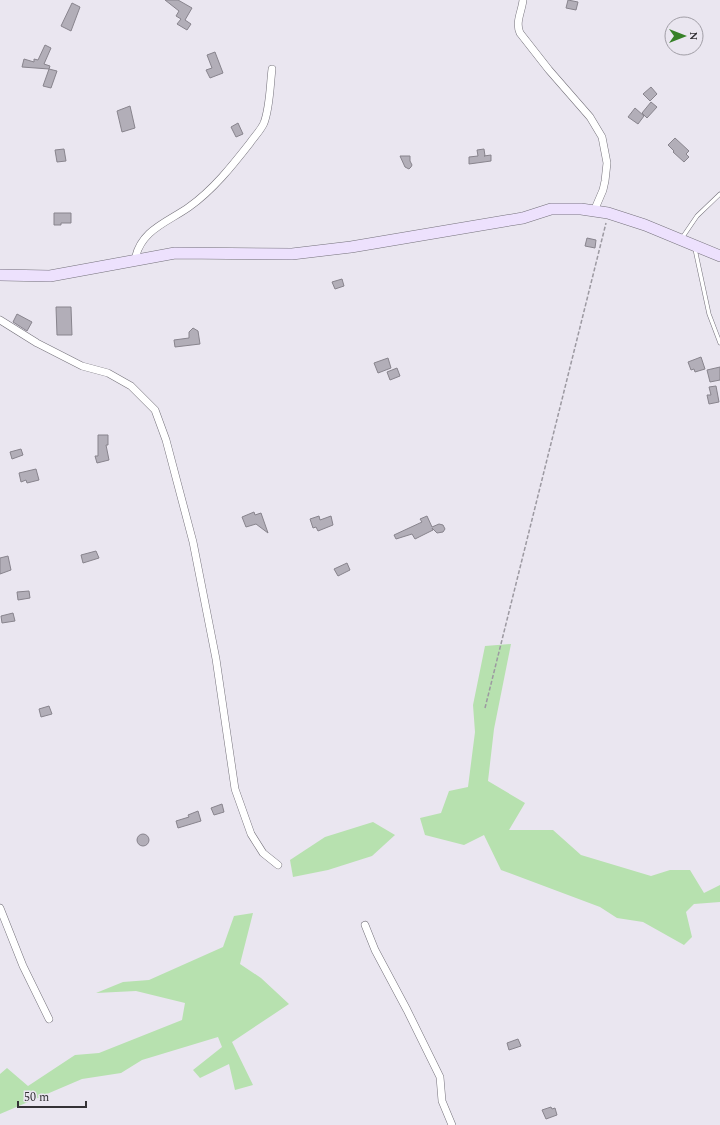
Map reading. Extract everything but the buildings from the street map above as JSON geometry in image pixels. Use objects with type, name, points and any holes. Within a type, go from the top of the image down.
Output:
[{"type":"street","points":[[523,0],[518,22],[520,33],[549,70],[590,117],[602,137],[607,163],[606,181],[594,211]]},
{"type":"street","points":[[135,260],[139,246],[145,237],[156,226],[190,206],[212,187],[231,167],[264,123],[272,69]]},
{"type":"street","points":[[0,275],[50,276],[175,253],[292,254],[351,247],[523,218],[551,209],[581,209],[608,213],[645,225],[720,256]]},
{"type":"street","points":[[0,320],[37,343],[82,366],[108,373],[131,386],[155,410],[166,440],[192,542],[216,659],[235,789],[251,834],[263,853],[278,865]]},
{"type":"street","points":[[0,908],[23,966],[49,1019]]},
{"type":"street","points":[[365,925],[375,950],[440,1077],[442,1101],[452,1125]]},
{"type":"lane","points":[[681,240],[697,216],[720,194]]},
{"type":"lane","points":[[694,246],[708,314],[720,342]]},
{"type":"path","points":[[485,708],[608,213]]},
{"type":"green space","points":[[511,644],[494,729],[488,781],[525,803],[509,830],[553,830],[581,855],[651,876],[670,870],[690,870],[704,893],[720,885],[720,902],[694,904],[686,912],[692,937],[684,945],[643,922],[617,918],[600,907],[501,870],[484,835],[464,845],[425,835],[420,818],[441,813],[449,791],[468,787],[475,732],[473,705],[485,646]]},
{"type":"green space","points":[[373,822],[395,835],[372,856],[328,870],[293,877],[290,860],[325,837]]},
{"type":"green space","points":[[253,913],[240,964],[261,978],[289,1004],[232,1042],[253,1085],[235,1090],[229,1064],[200,1078],[193,1070],[222,1047],[218,1037],[142,1060],[121,1073],[82,1079],[0,1114],[0,1074],[7,1068],[28,1086],[75,1055],[99,1053],[182,1020],[185,1003],[136,991],[96,993],[123,982],[149,980],[223,947],[234,916]]}]
